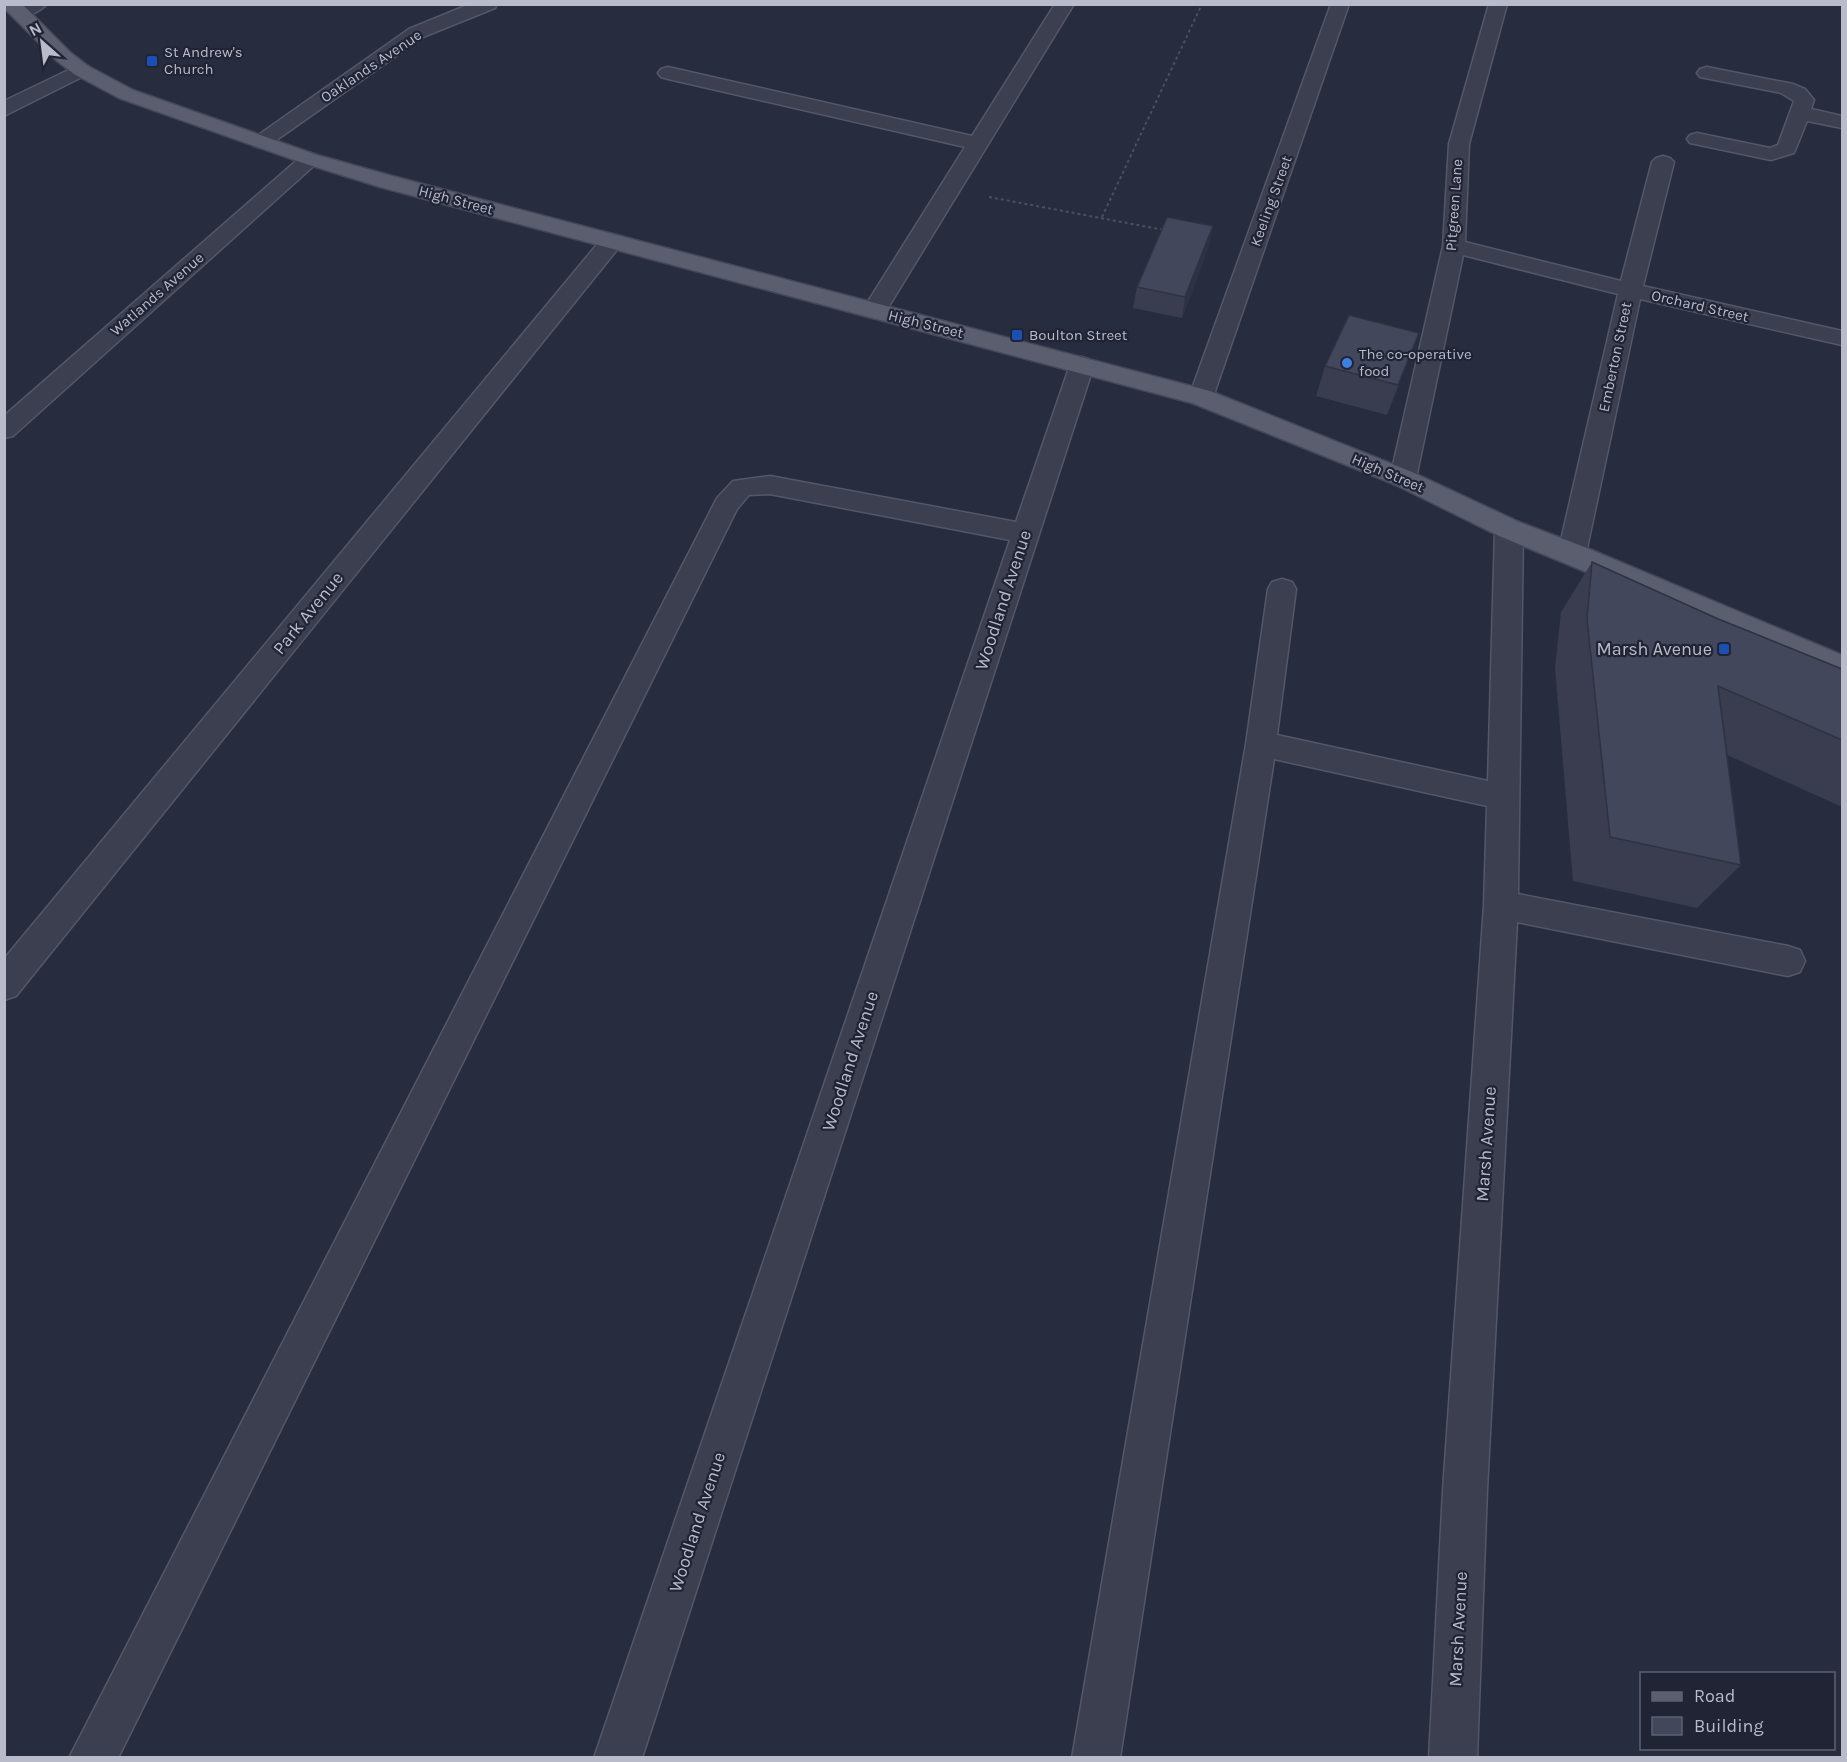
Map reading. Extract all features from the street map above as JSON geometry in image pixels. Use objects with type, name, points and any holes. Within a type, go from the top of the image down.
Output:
[{"type":"main road","name":"High Street","points":[[23,7],[64,57],[81,70],[126,94],[310,159],[1201,397],[1403,478],[1509,529],[1572,553],[1842,667]]},
{"type":"street","name":"Oaklands Avenue","points":[[261,142],[416,33],[488,4]]},
{"type":"street","points":[[874,311],[1065,4]]},
{"type":"street","name":"Keeling Street","points":[[1201,397],[1340,4]]},
{"type":"street","name":"Pitgreen Lane","points":[[1403,478],[1454,246],[1459,144],[1498,4]]},
{"type":"street","points":[[4,110],[21,99],[81,70]]},
{"type":"street","points":[[668,73],[978,144]]},
{"type":"street","points":[[1696,139],[1771,154],[1787,149],[1804,100],[1798,93],[1786,88],[1707,73]]},
{"type":"street","points":[[1800,113],[1842,122]]},
{"type":"street","name":"Watlands Avenue","points":[[4,430],[310,159]]},
{"type":"street","name":"Emberton Street","points":[[1572,553],[1630,290],[1663,162]]},
{"type":"street","name":"Park Avenue","points":[[4,985],[612,241]]},
{"type":"street","name":"Orchard Street","points":[[1454,246],[1630,290],[1842,338]]},
{"type":"street","name":"Woodland Avenue","points":[[618,1758],[1082,365]]},
{"type":"street","points":[[93,1758],[726,504],[742,487],[770,485],[1026,533]]},
{"type":"street","name":"Marsh Avenue","points":[[1453,1758],[1465,1491],[1501,905],[1509,529]]},
{"type":"street","points":[[1096,1758],[1261,744],[1282,589]]},
{"type":"street","points":[[1261,744],[1504,797]]},
{"type":"street","points":[[1501,905],[1788,961]]},
{"type":"path","points":[[1102,217],[1202,4]]},
{"type":"path","points":[[950,190],[1172,231]]},
{"type":"building","points":[[1167,217],[1213,226],[1185,297],[1137,287]]},
{"type":"building","points":[[1349,315],[1419,333],[1398,385],[1325,366]]},
{"type":"building","points":[[1592,562],[1716,618],[1842,669],[1842,740],[1718,686],[1741,865],[1610,837],[1587,619]]},
{"type":"place","name":"St Andrew's Church","points":[[152,61]]},
{"type":"place","name":"Boulton Street","points":[[1017,335]]},
{"type":"place","name":"The co-operative food","points":[[1347,363]]},
{"type":"place","name":"Marsh Avenue","points":[[1724,649]]}]
